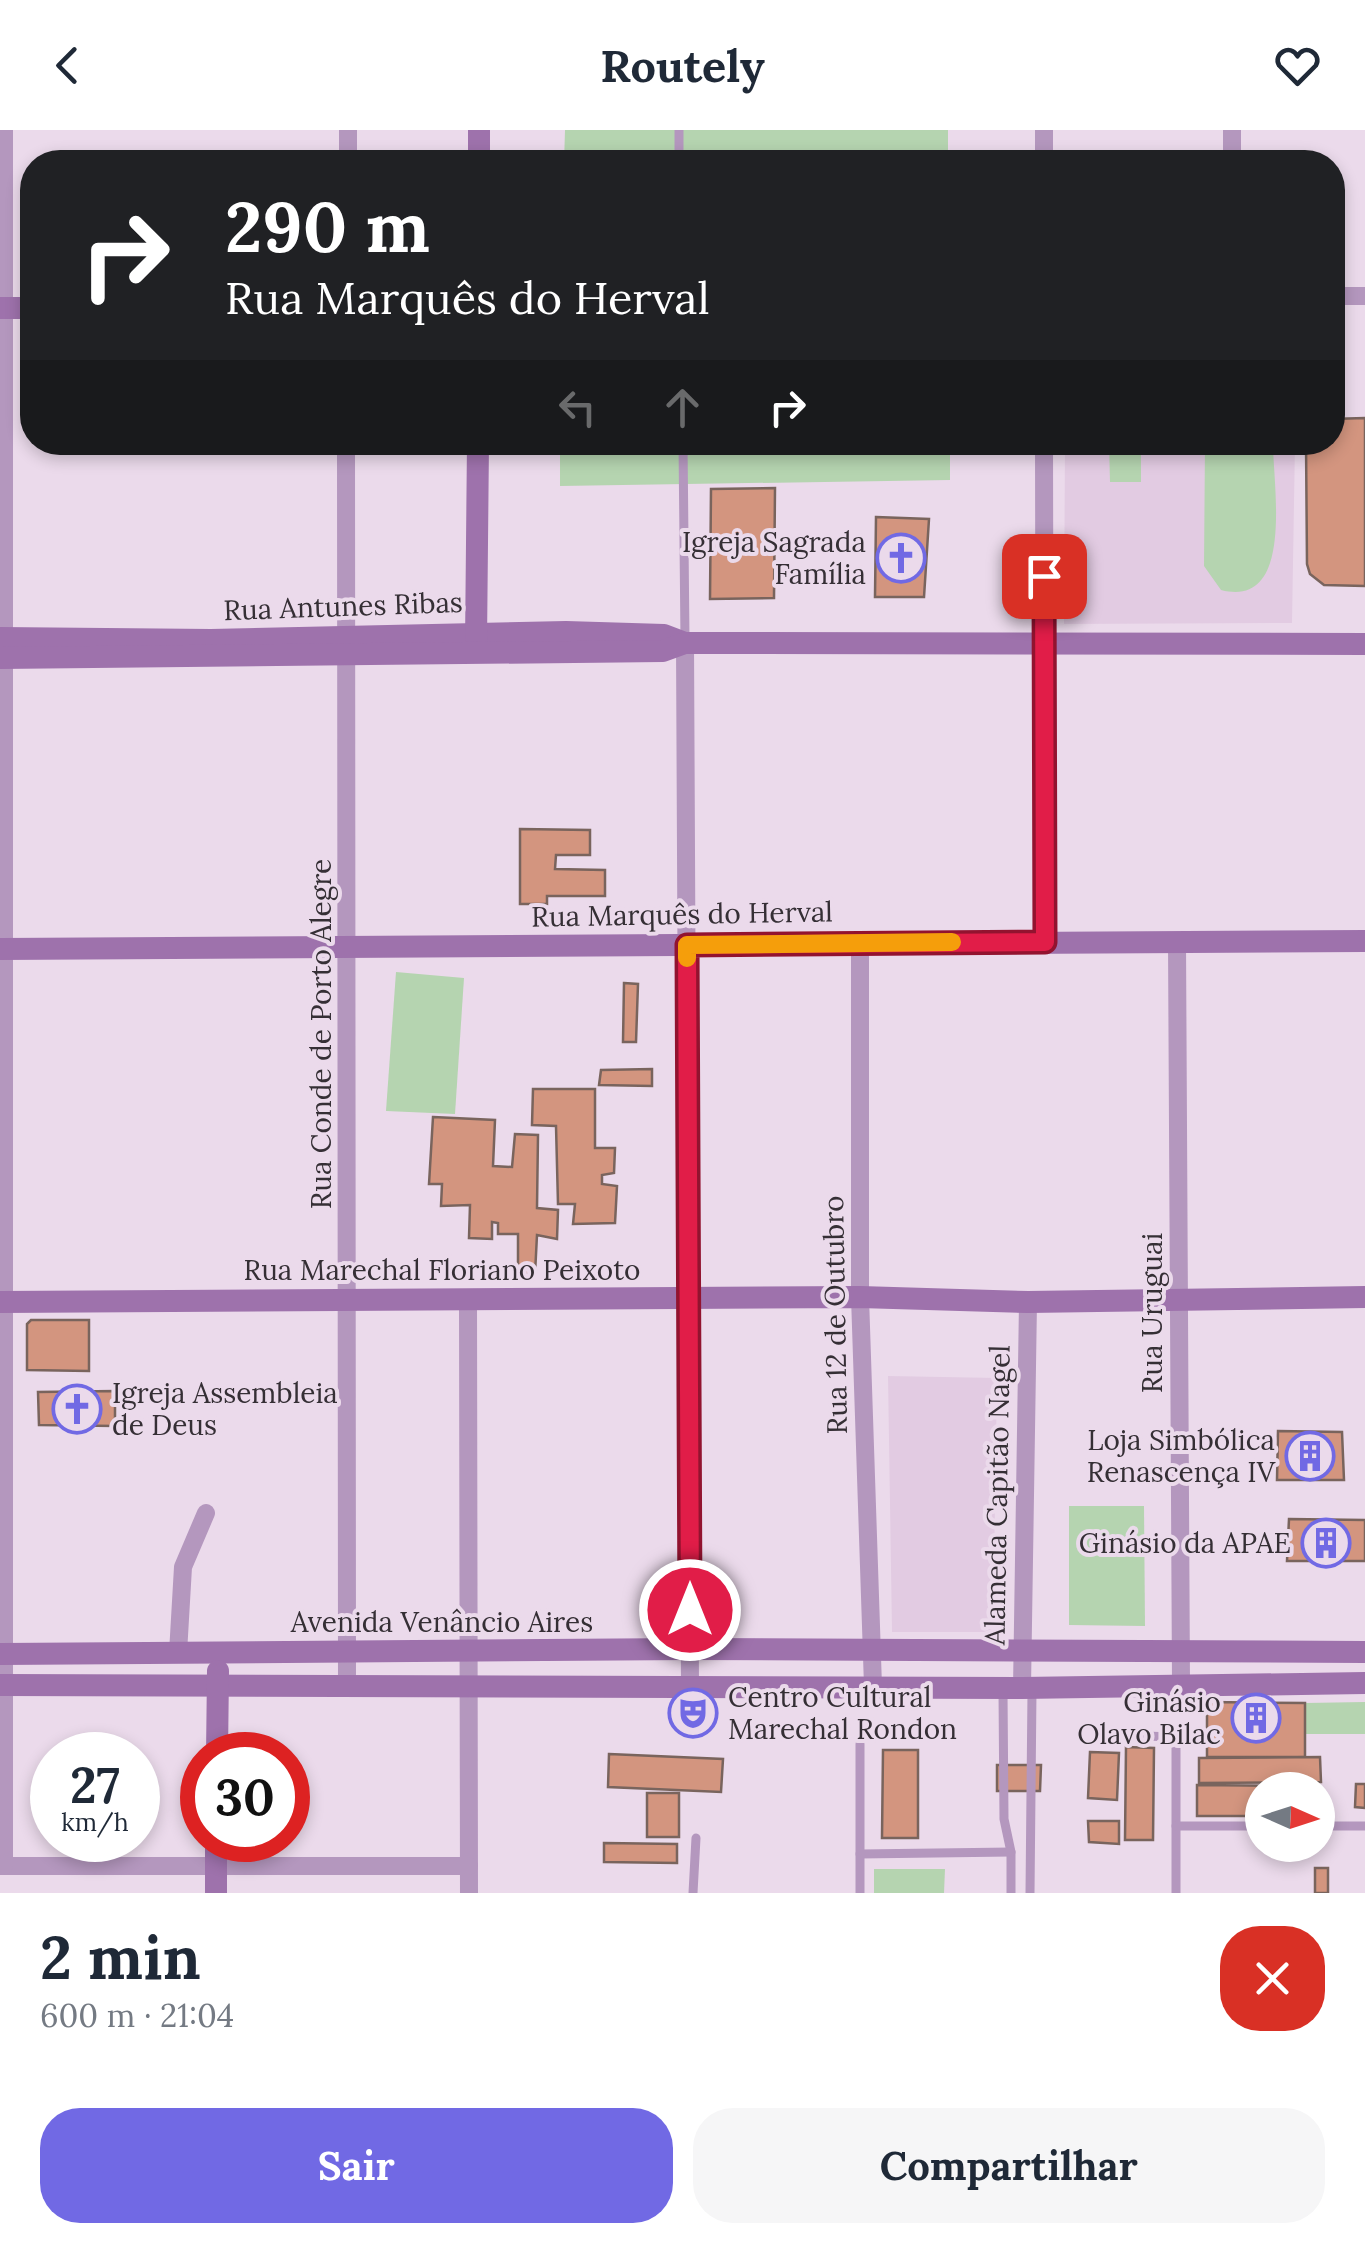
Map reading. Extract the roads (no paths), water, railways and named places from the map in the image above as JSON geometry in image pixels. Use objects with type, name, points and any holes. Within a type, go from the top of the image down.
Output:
[{"type":"street","points":[[4,130],[2,1866],[470,1866]]},
{"type":"street","name":"Rua Conde de Porto Alegre","points":[[346,455],[347,1686]]},
{"type":"street","points":[[476,641],[478,455]]},
{"type":"street","points":[[1044,455],[1045,942]]},
{"type":"street","name":"Rua Antunes Ribas","points":[[2,648],[347,647],[664,635],[686,643],[1365,644]]},
{"type":"street","points":[[686,643],[690,1686]]},
{"type":"street","name":"Rua Uruguai","points":[[1177,941],[1181,1684]]},
{"type":"street","name":"Rua Marquês do Herval","points":[[1,949],[1365,941]]},
{"type":"street","name":"Rua 12 de Outubro","points":[[860,942],[860,1297],[873,1686]]},
{"type":"street","name":"Rua Marechal Floriano Peixoto","points":[[2,1302],[860,1297],[1028,1302],[1365,1297]]},
{"type":"street","points":[[468,1300],[469,1893]]},
{"type":"street","name":"Alameda Capitão Nagel","points":[[1019,1688],[1028,1302]]},
{"type":"street","points":[[178,1653],[183,1567],[206,1513]]},
{"type":"street","points":[[556,1651],[557,1686]]},
{"type":"street","name":"Avenida Venâncio Aires","points":[[2,1654],[1365,1652]]},
{"type":"street","points":[[217,1732],[218,1653]]},
{"type":"street","points":[[2,1685],[1019,1688],[1365,1683]]},
{"type":"street","points":[[216,1862],[216,1893]]},
{"type":"lane","points":[[683,455],[686,643]]},
{"type":"lane","points":[[1011,1893],[1011,1852],[1004,1819],[1019,1688]]},
{"type":"lane","points":[[1019,1688],[1030,1893]]},
{"type":"lane","points":[[1112,1735],[1176,1738],[1176,1893]]},
{"type":"lane","points":[[860,1744],[860,1893]]},
{"type":"lane","points":[[1176,1826],[1245,1826]]},
{"type":"lane","points":[[1335,1826],[1365,1826]]},
{"type":"lane","points":[[693,1893],[696,1838]]},
{"type":"lane","points":[[860,1854],[1011,1852]]},
{"type":"place","name":"Igreja Sagrada Família","points":[[901,558]]},
{"type":"place","name":"Igreja Assembleia de Deus","points":[[77,1409]]},
{"type":"place","name":"Loja Simbólica Renascença IV","points":[[1310,1456]]},
{"type":"place","name":"Ginásio da APAE","points":[[1326,1543]]},
{"type":"place","name":"Centro Cultural Marechal Rondon","points":[[693,1713]]},
{"type":"place","name":"Ginásio Olavo Bilac","points":[[1256,1718]]}]
